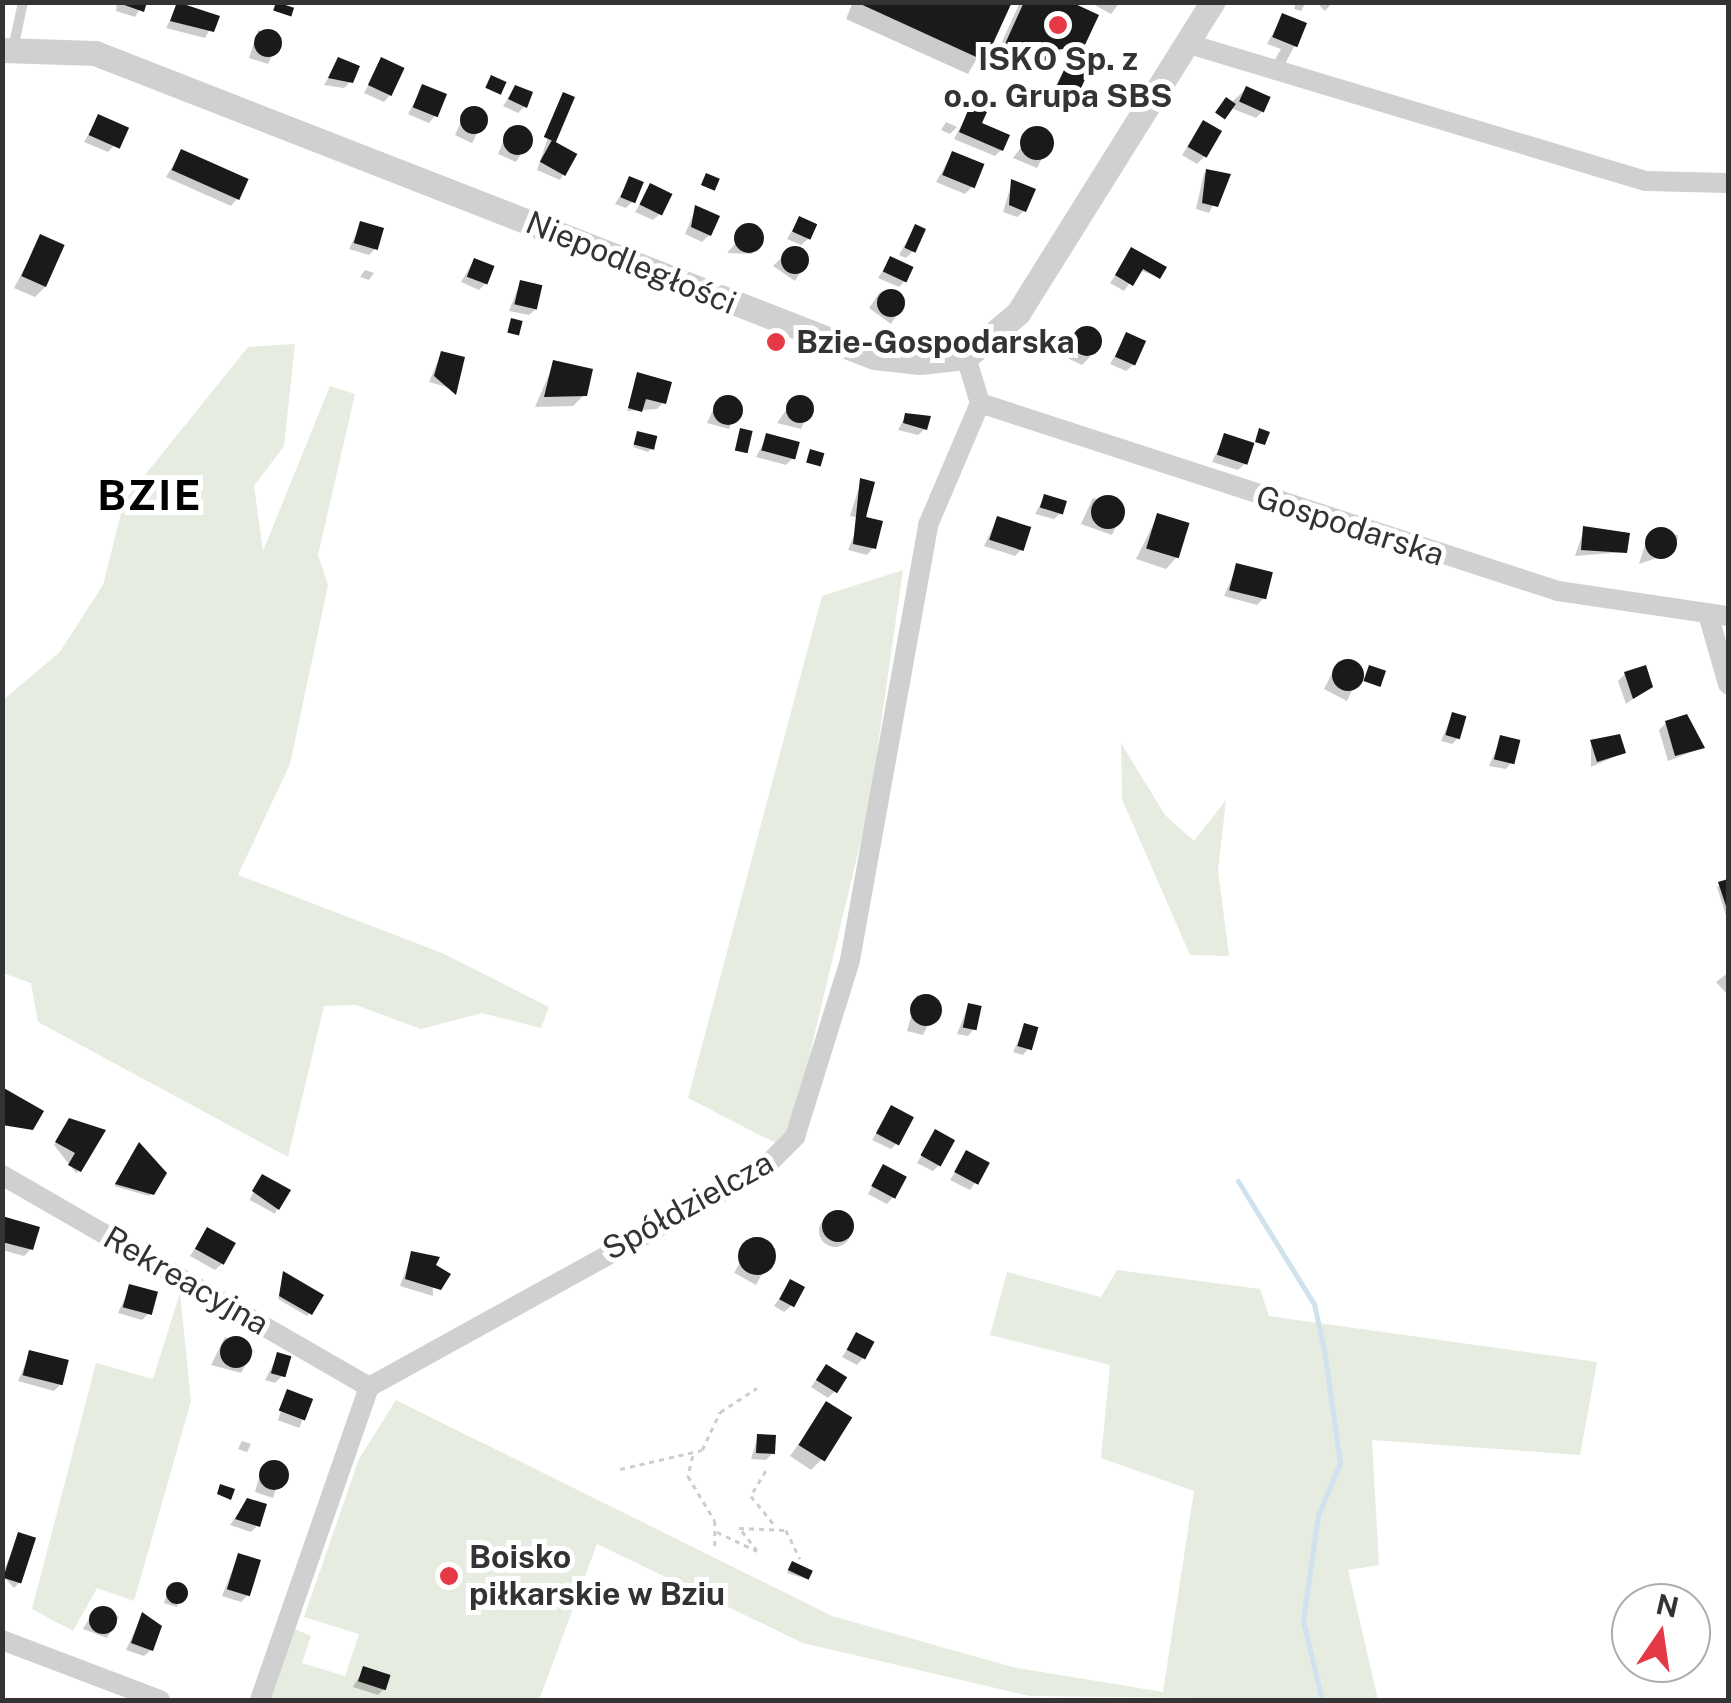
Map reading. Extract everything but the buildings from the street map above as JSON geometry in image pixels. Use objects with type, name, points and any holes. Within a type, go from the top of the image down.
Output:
[{"type":"street","points":[[980,403],[966,357],[999,336],[1039,286],[1212,2]]},
{"type":"street","points":[[1189,44],[1629,176],[1728,183]]},
{"type":"street","name":"Niepodległości","points":[[8,49],[95,54],[150,73],[874,357],[966,357]]},
{"type":"street","name":"Gospodarska","points":[[980,403],[1558,591],[1718,615]]},
{"type":"street","name":"Spółdzielcza","points":[[369,1388],[414,1354],[762,1170],[796,1137],[850,960],[928,524],[980,403]]},
{"type":"street","points":[[1718,615],[1728,684]]},
{"type":"street","name":"Rekreacyjna","points":[[2,1174],[369,1388]]},
{"type":"street","points":[[260,1700],[369,1388]]},
{"type":"street","points":[[2,1640],[160,1700]]},
{"type":"lane","points":[[8,49],[23,2]]},
{"type":"path","points":[[715,1548],[717,1532],[688,1476],[694,1455],[720,1412],[757,1388]]},
{"type":"path","points":[[620,1469],[694,1455]]},
{"type":"path","points":[[766,1472],[751,1496],[800,1560]]},
{"type":"path","points":[[717,1532],[758,1551],[739,1528],[776,1527]]},
{"type":"shaded area","points":[[295,344],[284,446],[254,486],[263,551],[330,386],[355,394],[318,555],[328,585],[290,764],[238,875],[442,953],[549,1007],[541,1028],[482,1013],[421,1029],[356,1005],[324,1006],[288,1157],[38,1022],[31,983],[3,973],[2,701],[60,652],[103,585],[124,501],[248,347]]},
{"type":"shaded area","points":[[903,570],[869,807],[787,1149],[688,1098],[822,596]]},
{"type":"shaded area","points":[[1121,743],[1165,815],[1194,841],[1226,800],[1218,870],[1229,956],[1190,955],[1122,799]]},
{"type":"shaded area","points":[[1117,1270],[1260,1289],[1269,1316],[1597,1362],[1580,1455],[1372,1440],[1379,1565],[1348,1570],[1378,1700],[1030,1696],[803,1643],[597,1544],[539,1700],[269,1700],[295,1629],[311,1636],[302,1663],[345,1676],[359,1634],[304,1617],[359,1459],[396,1400],[832,1616],[1012,1667],[1163,1692],[1194,1491],[1101,1458],[1110,1365],[990,1335],[1007,1272],[1101,1297]]},
{"type":"shaded area","points":[[180,1293],[191,1401],[134,1601],[97,1588],[73,1631],[32,1609],[96,1363],[153,1379]]},
{"type":"waterway","points":[[1238,1181],[1314,1304],[1324,1349],[1340,1463],[1318,1515],[1303,1621],[1322,1700]]},
{"type":"place","name":"ISKO Sp. z o.o. Grupa SBS","points":[[1058,25]]},
{"type":"place","name":"Bzie-Gospodarska","points":[[776,342]]},
{"type":"place","name":"Boisko piłkarskie w Bziu","points":[[449,1576]]},
{"type":"district","name":"BZIE","points":[[150,495]]}]
